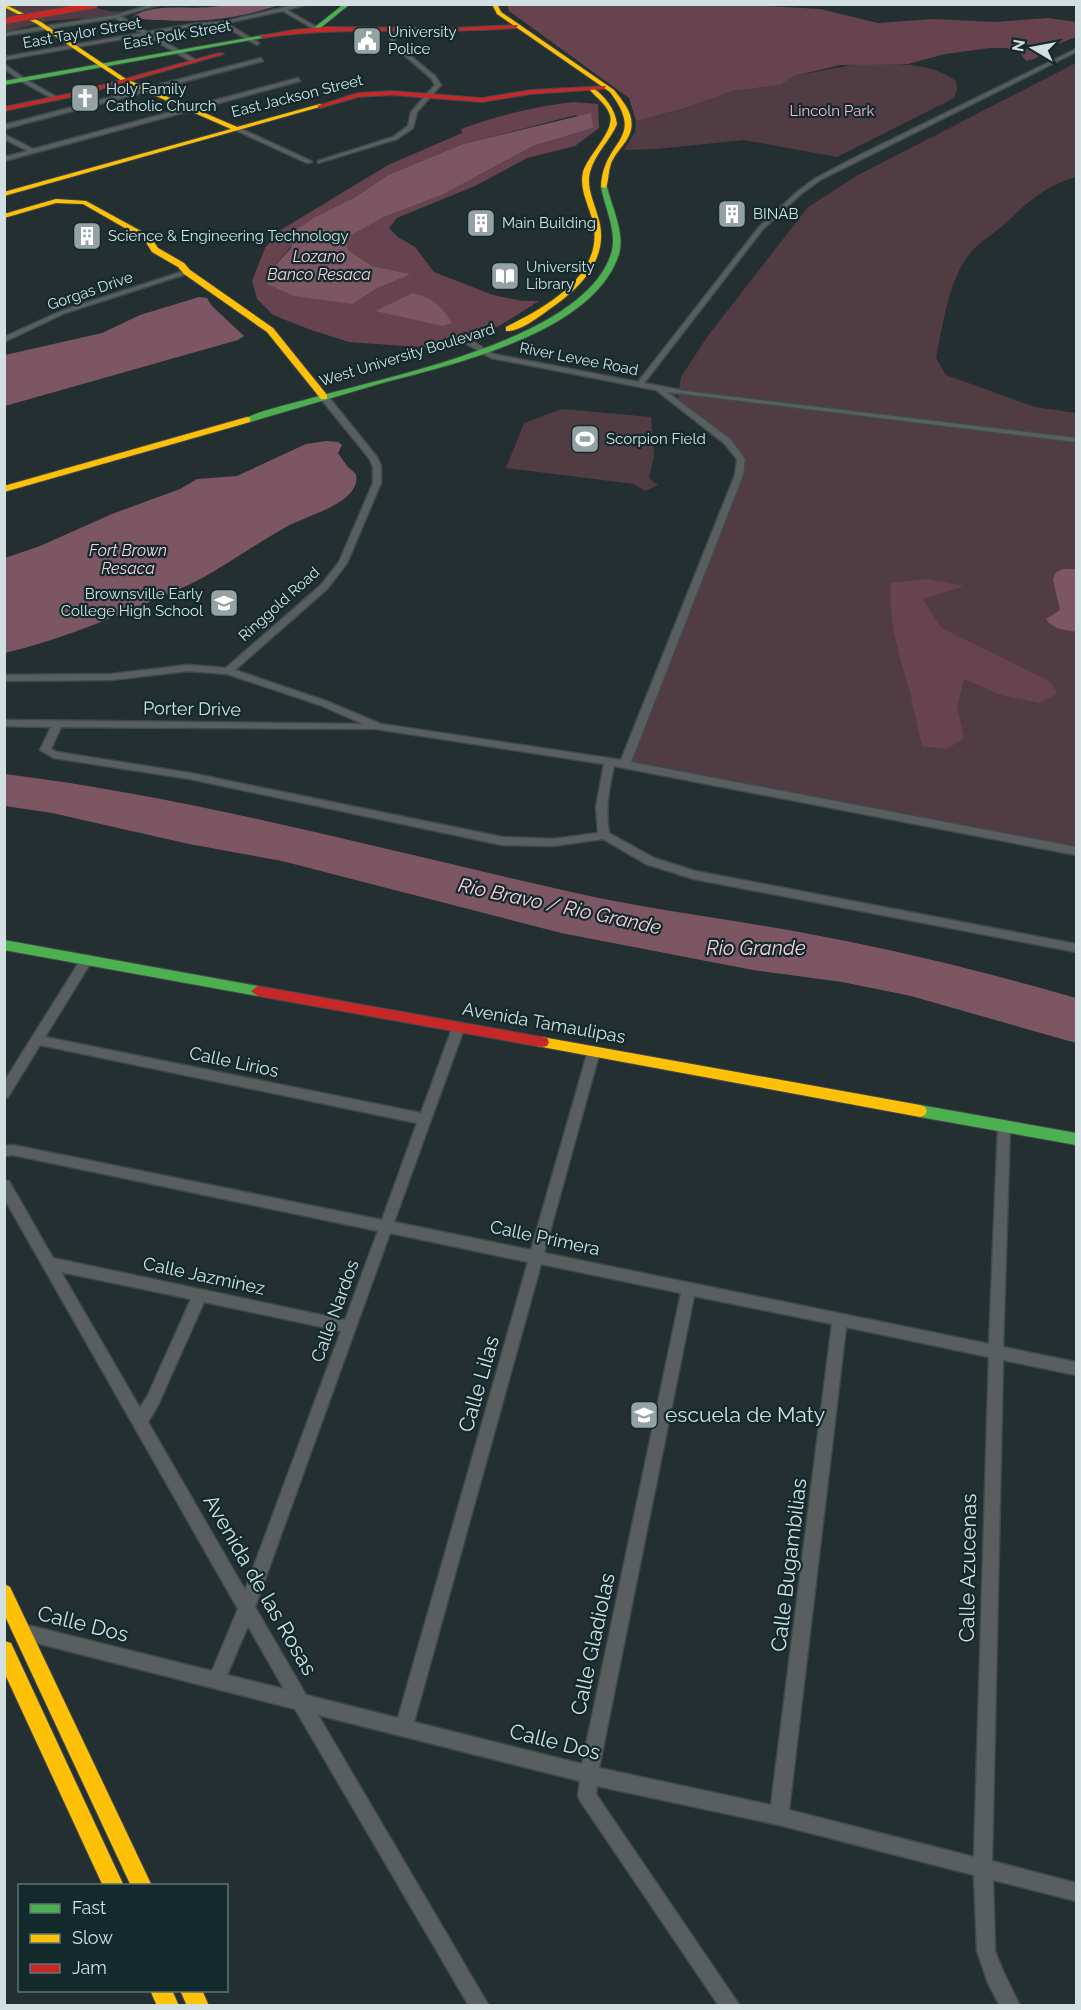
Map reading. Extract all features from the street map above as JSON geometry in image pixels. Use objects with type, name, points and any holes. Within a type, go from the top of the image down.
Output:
[{"type":"main road","points":[[4,14],[68,4]]},
{"type":"main road","points":[[316,28],[348,4]]},
{"type":"main road","name":"West University Boulevard","points":[[4,489],[538,328],[568,310],[594,288],[613,259],[617,241],[603,182],[605,169],[631,127],[629,113],[621,99],[599,88],[490,14],[483,4]]},
{"type":"main road","name":"West University Boulevard","points":[[494,4],[512,27]]},
{"type":"main road","points":[[4,5],[38,23],[124,81],[235,128]]},
{"type":"main road","points":[[4,20],[95,5]]},
{"type":"main road","points":[[4,109],[57,99],[124,81],[194,61],[251,41],[316,28],[471,31],[512,27]]},
{"type":"main road","name":"East Polk Street","points":[[4,83],[175,52],[251,41]]},
{"type":"main road","name":"West University Boulevard","points":[[477,348],[539,312],[570,289],[586,271],[596,250],[598,231],[586,185],[587,169],[613,131],[614,117],[610,105],[599,88]]},
{"type":"main road","name":"East Jackson Street","points":[[4,194],[358,95],[392,93],[482,100],[531,92],[599,88]]},
{"type":"main road","points":[[606,142],[621,144]]},
{"type":"main road","name":"Ringgold Road","points":[[4,216],[56,201],[84,202],[147,238],[155,250],[181,265],[187,273],[270,330],[321,394]]},
{"type":"main road","name":"West University Boulevard","points":[[4,481],[321,394]]},
{"type":"main road","name":"Avenida Tamaulipas","points":[[4,945],[1077,1139]]},
{"type":"main road","points":[[4,1593],[140,1884]]},
{"type":"main road","points":[[4,1650],[113,1884]]},
{"type":"main road","points":[[162,1992],[168,2006]]},
{"type":"main road","points":[[192,1992],[198,2006]]},
{"type":"street","points":[[4,35],[38,23],[116,16],[160,4]]},
{"type":"street","name":"East Taylor Street","points":[[4,59],[193,25],[222,23],[306,4]]},
{"type":"street","points":[[283,9],[316,28]]},
{"type":"street","points":[[116,16],[194,61]]},
{"type":"street","points":[[222,23],[251,41]]},
{"type":"street","points":[[235,128],[309,162],[320,162],[395,138],[411,127],[414,112],[438,85],[433,77],[392,43],[400,28]]},
{"type":"street","points":[[639,385],[761,228],[799,193],[818,179],[856,159],[1077,50]]},
{"type":"street","points":[[4,127],[261,60]]},
{"type":"street","points":[[4,65],[23,80],[57,99]]},
{"type":"street","points":[[4,159],[298,80]]},
{"type":"street","points":[[4,136],[32,151]]},
{"type":"street","name":"Gorgas Drive","points":[[4,340],[63,312],[187,273]]},
{"type":"street","name":"River Levee Road","points":[[477,348],[506,359],[684,393],[1077,441]]},
{"type":"street","points":[[625,764],[739,475],[741,459],[727,441],[659,389]]},
{"type":"street","name":"Ringgold Road","points":[[228,671],[333,577],[350,548],[377,483],[377,466],[373,457],[321,394]]},
{"type":"street","points":[[4,678],[111,677],[188,668],[228,671],[323,703],[379,727],[625,764],[1077,851]]},
{"type":"street","name":"Porter Drive","points":[[4,723],[379,727]]},
{"type":"street","points":[[57,724],[45,750],[54,755],[190,776],[502,841],[519,843],[573,841],[604,835],[650,861],[694,876],[1077,948]]},
{"type":"street","points":[[604,835],[600,820],[610,762]]},
{"type":"street","points":[[4,1092],[87,960]]},
{"type":"street","name":"Calle Nardos","points":[[217,1680],[247,1608],[351,1327],[459,1026]]},
{"type":"street","name":"Calle Lirios","points":[[37,1040],[424,1119]]},
{"type":"street","name":"Calle Lilas","points":[[404,1728],[594,1051]]},
{"type":"street","name":"Calle Azucenas","points":[[1004,1126],[983,1868],[986,1951],[995,1976],[1011,2006]]},
{"type":"street","name":"Calle Primera","points":[[4,1151],[25,1152],[386,1225],[1077,1368]]},
{"type":"street","name":"Avenida de las Rosas","points":[[4,1185],[300,1701],[480,2006]]},
{"type":"street","name":"Calle Jazmínez","points":[[49,1263],[351,1327]]},
{"type":"street","name":"Calle Gladiolas","points":[[689,1288],[587,1796],[731,2006]]},
{"type":"street","points":[[140,1421],[153,1400],[200,1296]]},
{"type":"street","name":"Calle Bugambilias","points":[[779,1816],[840,1319]]},
{"type":"street","name":"Calle Dos","points":[[23,1632],[590,1775],[779,1816],[1077,1892]]},
{"type":"green space","points":[[5,5],[92,5],[102,10],[115,12],[134,9],[139,6],[137,5],[151,5],[146,8],[100,17],[48,21],[5,32]]},
{"type":"green space","points":[[1076,63],[1076,177],[1039,194],[980,243],[967,257],[949,299],[936,358],[946,375],[1035,407],[1076,413],[1076,848],[625,764],[745,457],[716,429],[680,402],[678,396],[681,377],[707,337],[808,207],[858,175]]},
{"type":"green space","name":"Lincoln Park","points":[[857,64],[908,65],[933,70],[956,81],[957,90],[954,98],[837,157],[744,140],[624,150],[635,132],[636,121],[682,109],[733,91],[780,85],[794,76]]},
{"type":"green space","name":"Scorpion Field","points":[[562,409],[651,417],[654,456],[649,478],[658,485],[645,491],[634,484],[506,468],[524,423]]},
{"type":"shaded area","points":[[507,5],[748,5],[820,9],[878,23],[934,19],[994,22],[1048,18],[1076,22],[1076,37],[1055,45],[1034,59],[1026,61],[1020,53],[1006,48],[990,48],[945,54],[908,64],[840,65],[794,76],[780,85],[733,91],[682,109],[636,121],[629,98],[509,11]]},
{"type":"shaded area","points":[[573,102],[598,104],[599,128],[575,146],[527,158],[475,186],[397,218],[389,228],[398,237],[415,247],[434,272],[493,295],[522,301],[539,301],[499,326],[432,348],[349,342],[273,315],[257,299],[252,281],[265,248],[279,231],[388,165],[462,133],[461,129],[530,109]],"holes":[[[576,115],[593,128],[533,146],[442,195],[384,217],[345,238],[348,250],[372,266],[410,274],[376,289],[353,304],[270,271],[317,216],[355,197],[388,175],[463,144]]]},
{"type":"shaded area","points":[[927,579],[964,586],[923,599],[941,628],[1051,682],[1057,693],[1040,703],[1001,695],[964,679],[957,706],[964,738],[947,749],[922,746],[895,638],[891,611],[891,583]]},
{"type":"water","points":[[279,5],[236,16],[207,20],[151,20],[133,17],[152,9]]},
{"type":"water","name":"Lozano Banco Resaca","points":[[591,113],[593,128],[533,146],[442,195],[384,217],[346,238],[348,250],[372,266],[411,274],[376,289],[353,304],[294,296],[267,284],[270,271],[291,248],[296,230],[317,216],[355,197],[388,175],[463,144]]},
{"type":"water","points":[[413,293],[436,304],[452,323],[443,326],[375,311]]},
{"type":"water","points":[[199,297],[207,298],[212,306],[244,336],[238,340],[5,406],[5,355],[102,333],[140,315]]},
{"type":"water","name":"Fort Brown Resaca","points":[[338,442],[342,445],[338,453],[356,474],[356,484],[351,493],[342,500],[286,527],[214,571],[181,588],[74,632],[5,653],[5,558],[180,489],[197,479],[237,476],[306,444]]},
{"type":"water","points":[[1063,569],[1076,569],[1076,632],[1055,627],[1046,619],[1060,610],[1053,580],[1055,573]]},
{"type":"water","name":"Rio Grande","points":[[5,774],[77,784],[220,811],[606,899],[820,936],[1013,980],[1076,998],[1076,1043],[911,996],[842,982],[753,970],[561,933],[282,861],[189,844],[52,813],[5,806]]},
{"type":"traffic: fast","points":[[317,28],[348,4]]},
{"type":"traffic: fast","points":[[4,83],[262,36]]},
{"type":"traffic: fast","points":[[247,420],[440,365],[514,339],[549,323],[579,303],[602,280],[615,254],[615,229],[604,187]]},
{"type":"traffic: fast","points":[[4,945],[258,991]]},
{"type":"traffic: fast","points":[[920,1111],[1076,1139]]},
{"type":"traffic: slow","points":[[494,4],[499,13],[612,91],[625,107],[629,120],[628,131],[610,159],[605,171],[604,187]]},
{"type":"traffic: slow","points":[[4,5],[39,23],[124,80],[235,128]]},
{"type":"traffic: slow","points":[[509,329],[540,312],[571,289],[584,275],[593,260],[598,243],[597,224],[587,191],[587,171],[592,158],[614,124],[613,115],[593,90]]},
{"type":"traffic: slow","points":[[4,194],[320,106]]},
{"type":"traffic: slow","points":[[4,216],[56,201],[84,202],[147,238],[155,250],[181,265],[187,272],[270,330],[324,397]]},
{"type":"traffic: slow","points":[[4,489],[247,420]]},
{"type":"traffic: slow","points":[[542,1042],[920,1111]]},
{"type":"traffic: slow","points":[[4,1593],[141,1884]]},
{"type":"traffic: slow","points":[[4,1650],[113,1884]]},
{"type":"traffic: slow","points":[[162,1992],[168,2006]]},
{"type":"traffic: slow","points":[[192,1992],[198,2006]]},
{"type":"traffic: jam","points":[[4,21],[95,5]]},
{"type":"traffic: jam","points":[[262,36],[325,29],[452,30],[516,26]]},
{"type":"traffic: jam","points":[[4,109],[78,94],[221,54]]},
{"type":"traffic: jam","points":[[320,106],[358,95],[392,93],[482,100],[531,92],[604,87]]},
{"type":"traffic: jam","points":[[258,991],[542,1042]]},
{"type":"place","name":"University Police","points":[[367,41]]},
{"type":"place","name":"Holy Family Catholic Church","points":[[85,98]]},
{"type":"place","name":"BINAB","points":[[732,214]]},
{"type":"place","name":"Main Building","points":[[481,223]]},
{"type":"place","name":"Science & Engineering Technology","points":[[87,236]]},
{"type":"place","name":"University Library","points":[[505,276]]},
{"type":"place","name":"Scorpion Field","points":[[585,439]]},
{"type":"place","name":"Brownsville Early College High School","points":[[224,603]]},
{"type":"place","name":"escuela de Maty","points":[[644,1415]]},
{"type":"water label","name":"Río Bravo / Rio Grande","points":[[560,906]]}]
